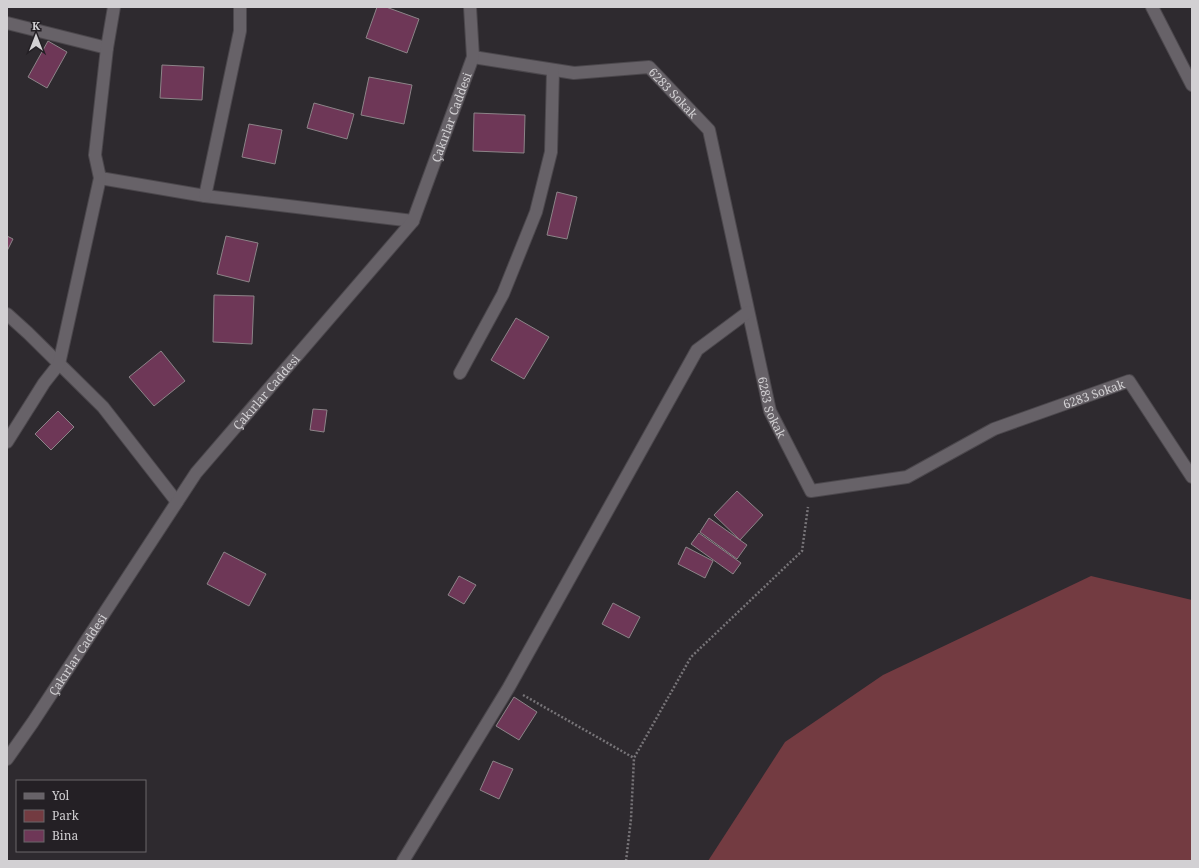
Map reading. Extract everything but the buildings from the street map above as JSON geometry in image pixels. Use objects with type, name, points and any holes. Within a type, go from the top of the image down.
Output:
[{"type":"street","points":[[7,442],[44,384],[59,364],[100,178],[96,155],[106,48],[114,7]]},
{"type":"street","points":[[205,196],[240,31],[240,7]]},
{"type":"street","name":"Çakırlar Caddesi","points":[[7,759],[33,722],[196,473],[413,221],[473,57],[470,7]]},
{"type":"street","points":[[1152,7],[1192,85]]},
{"type":"street","points":[[7,23],[106,48]]},
{"type":"street","name":"6283 Sokak","points":[[473,57],[574,73],[648,67],[709,130],[770,411],[811,491],[907,478],[994,429],[1129,381],[1192,477]]},
{"type":"street","points":[[460,373],[503,294],[536,212],[551,152],[553,70]]},
{"type":"street","points":[[100,178],[205,196],[413,221]]},
{"type":"street","points":[[403,861],[509,687],[697,350],[748,312]]},
{"type":"street","points":[[7,314],[103,407],[177,502]]},
{"type":"path","points":[[626,861],[631,819],[634,758],[691,657],[802,551],[811,491]]},
{"type":"path","points":[[509,687],[634,758]]},
{"type":"green space","points":[[1091,576],[1192,600],[1192,861],[708,861],[785,742],[883,675]]}]
